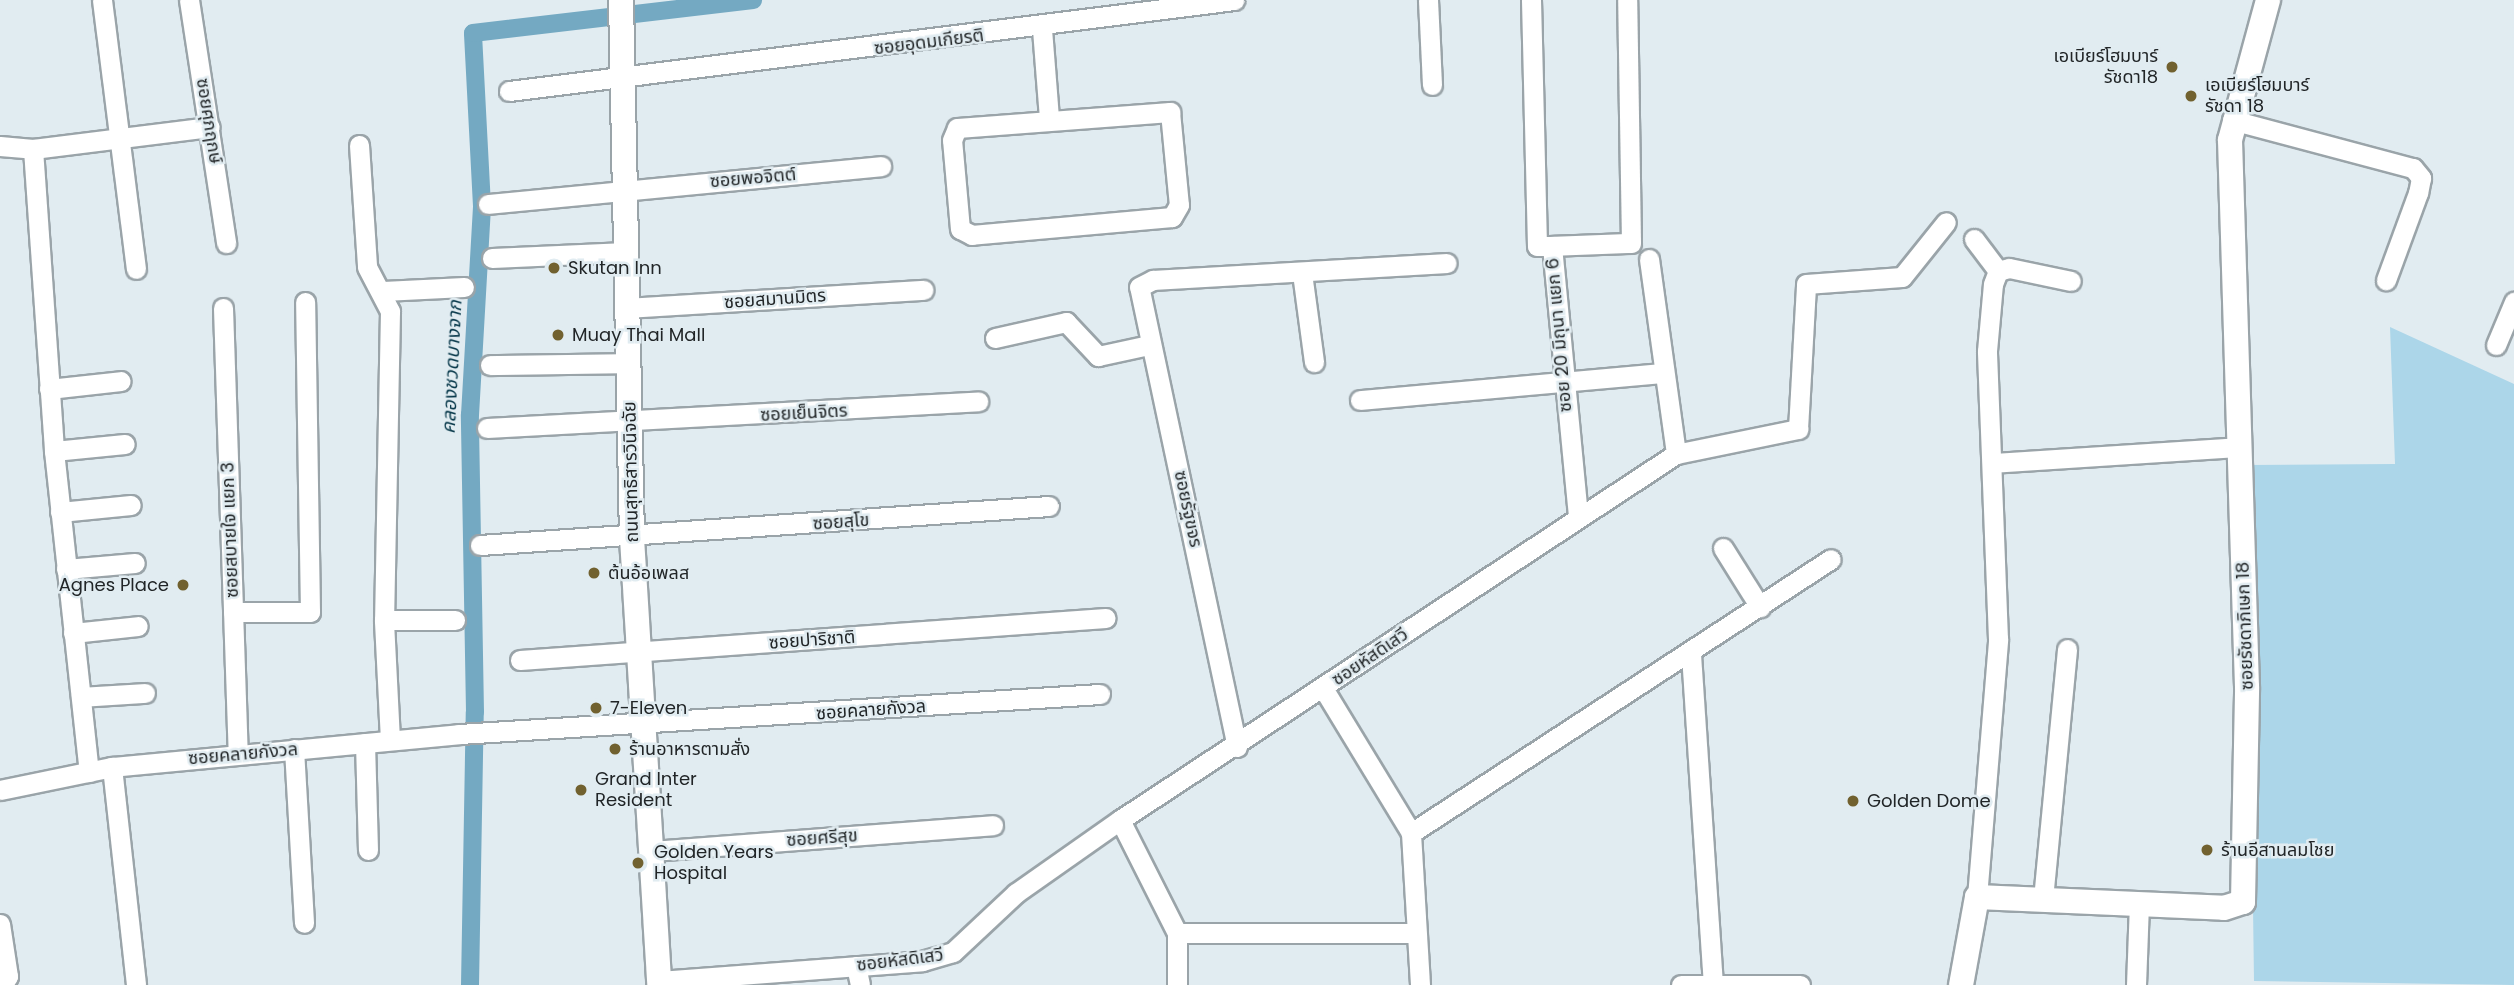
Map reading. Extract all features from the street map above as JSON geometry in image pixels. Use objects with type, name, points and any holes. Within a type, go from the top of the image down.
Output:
[{"type":"street","points":[[102,0],[122,138],[136,269]]},
{"type":"street","name":"ซอยศุภฤกษ์","points":[[189,0],[226,243]]},
{"type":"street","points":[[1428,0],[1432,85]]},
{"type":"street","name":"ซอย 20 มิถุนา แยก 6","points":[[1531,0],[1537,246],[1552,246],[1562,386],[1578,516]]},
{"type":"street","points":[[1552,246],[1631,243],[1627,0]]},
{"type":"street","name":"ซอยรัชดาภิเษก 18","points":[[1977,897],[2224,908],[2243,902],[2247,687],[2232,120],[2268,0]]},
{"type":"street","name":"ซอยอุดมเกียรติ","points":[[509,91],[1042,29],[1224,2]]},
{"type":"street","name":"ถนนสุทธิสารวินิจฉัย","points":[[621,12],[632,538],[659,983]]},
{"type":"street","points":[[1042,29],[1049,117]]},
{"type":"street","points":[[1170,111],[1177,213],[1164,219],[964,233],[954,133],[965,125],[1049,117],[1170,111]]},
{"type":"street","points":[[2232,120],[2413,169],[2421,178],[2418,192],[2386,280]]},
{"type":"street","points":[[0,146],[33,149],[210,127]]},
{"type":"street","points":[[359,145],[368,267],[372,284],[383,291],[464,287]]},
{"type":"street","points":[[33,149],[54,451],[89,772]]},
{"type":"street","name":"ซอยพอจิตต์","points":[[488,204],[881,166]]},
{"type":"street","name":"ซอยหัสดิเสวี","points":[[659,983],[858,975],[953,952],[1016,893],[1120,820],[1237,747],[1578,516],[1676,454],[1798,429],[1806,284],[1902,277],[1946,222]]},
{"type":"street","points":[[1961,985],[1977,897],[1998,639],[1987,351],[1998,271],[1974,239]]},
{"type":"street","points":[[492,258],[626,252]]},
{"type":"street","points":[[1649,260],[1676,454]]},
{"type":"street","points":[[1314,362],[1302,273],[1447,263]]},
{"type":"street","points":[[1998,271],[2071,281]]},
{"type":"street","name":"ซอยรัฐขจร","points":[[1237,747],[1137,293],[1153,281],[1302,273]]},
{"type":"street","name":"ซอยสมานมิตร","points":[[627,308],[923,290]]},
{"type":"street","points":[[383,291],[390,311],[384,620],[390,740]]},
{"type":"street","points":[[233,612],[310,612],[305,302]]},
{"type":"street","points":[[2496,345],[2514,302]]},
{"type":"street","name":"ซอยสบายใจ แยก 3","points":[[223,308],[238,753]]},
{"type":"street","points":[[995,338],[1066,322],[1098,356],[1149,345]]},
{"type":"street","points":[[490,365],[628,362]]},
{"type":"street","points":[[1360,400],[1562,386],[1664,373]]},
{"type":"street","points":[[49,389],[121,381]]},
{"type":"street","name":"ซอยเย็นจิตร","points":[[487,428],[978,401]]},
{"type":"street","points":[[54,451],[125,444]]},
{"type":"street","points":[[1992,463],[2239,447]]},
{"type":"street","points":[[60,512],[131,505]]},
{"type":"street","name":"ซอยสุโข","points":[[480,545],[632,538],[1049,506]]},
{"type":"street","points":[[1723,548],[1760,607]]},
{"type":"street","points":[[1411,833],[1691,654],[1831,559]]},
{"type":"street","points":[[66,569],[135,563]]},
{"type":"street","name":"ซอยปาริชาติ","points":[[520,660],[1105,618]]},
{"type":"street","points":[[384,620],[455,620]]},
{"type":"street","points":[[73,633],[138,626]]},
{"type":"street","points":[[2043,899],[2067,649]]},
{"type":"street","points":[[1691,654],[1713,983]]},
{"type":"street","points":[[1323,688],[1411,833],[1420,985]]},
{"type":"street","points":[[81,697],[145,693]]},
{"type":"street","name":"ซอยคลายกังวล","points":[[0,790],[112,767],[488,731],[643,726],[1100,694]]},
{"type":"street","points":[[365,743],[368,850]]},
{"type":"street","points":[[294,749],[304,923]]},
{"type":"street","points":[[112,767],[136,985]]},
{"type":"street","points":[[1120,820],[1177,933],[1177,985]]},
{"type":"street","name":"ซอยศรีสุข","points":[[651,851],[993,825]]},
{"type":"street","points":[[2136,985],[2139,903]]},
{"type":"street","points":[[0,924],[8,976],[4,985]]},
{"type":"street","points":[[1177,933],[1415,933]]},
{"type":"street","points":[[1681,985],[1800,985]]},
{"type":"shaded area","points":[[2390,327],[2514,384],[2514,985],[2254,981],[2247,465],[2395,464]]},
{"type":"waterway","name":"คลองชวดบางจาก","points":[[470,985],[475,712],[470,415],[482,206],[473,33],[753,0]]},
{"type":"place","name":"เอเบียร์โฮมบาร์ รัชดา18","points":[[2172,67]]},
{"type":"place","name":"เอเบียร์โฮมบาร์ รัชดา 18","points":[[2191,96]]},
{"type":"place","name":"Skutan Inn","points":[[554,268]]},
{"type":"place","name":"Muay Thai Mall","points":[[558,335]]},
{"type":"place","name":"ต้นอ้อเพลส","points":[[594,573]]},
{"type":"place","name":"Agnes Place","points":[[183,585]]},
{"type":"place","name":"7-Eleven","points":[[596,708]]},
{"type":"place","name":"ร้านอาหารตามสั่ง","points":[[615,749]]},
{"type":"place","name":"Grand Inter Resident","points":[[581,790]]},
{"type":"place","name":"Golden Dome","points":[[1853,801]]},
{"type":"place","name":"ร้านอีสานลมโชย","points":[[2207,850]]},
{"type":"place","name":"Golden Years Hospital","points":[[638,863]]}]
